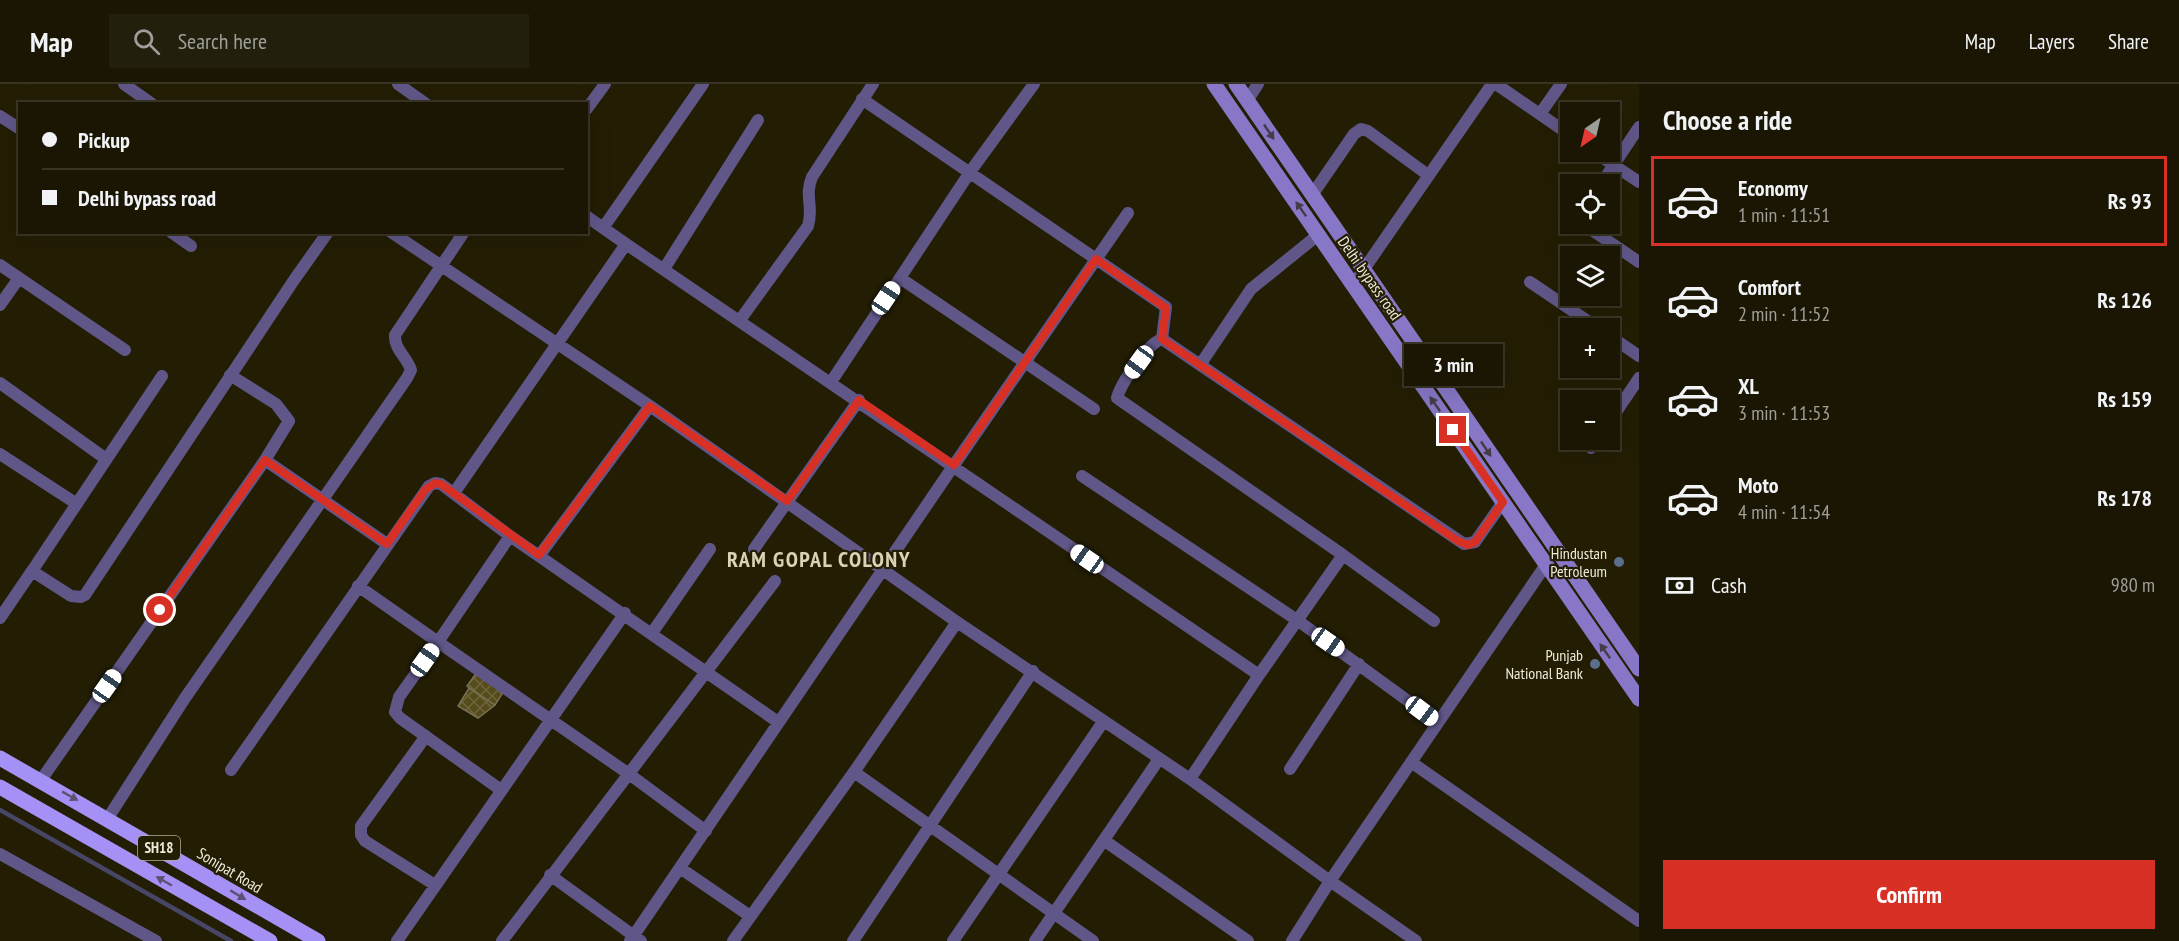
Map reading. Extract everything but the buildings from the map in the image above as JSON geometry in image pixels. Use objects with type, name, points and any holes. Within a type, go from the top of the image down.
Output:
[{"type":"main road","name":"Delhi bypass road","points":[[1214,84],[1639,699]]},
{"type":"main road","name":"Delhi bypass road","points":[[1236,84],[1638,668]]},
{"type":"main road","points":[[1625,679],[1638,668]]},
{"type":"main road","name":"Sonipat Road","points":[[0,758],[108,818],[318,941]]},
{"type":"main road","name":"SH18","points":[[0,787],[270,941]]},
{"type":"street","points":[[124,84],[149,102]]},
{"type":"street","points":[[398,84],[423,102]]},
{"type":"street","points":[[588,107],[605,84]]},
{"type":"street","points":[[603,228],[703,84]]},
{"type":"street","points":[[740,320],[808,226],[810,209],[806,191],[812,177],[873,84]]},
{"type":"street","points":[[831,382],[969,172],[1034,84]]},
{"type":"street","points":[[1247,101],[1258,84]]},
{"type":"street","points":[[1353,285],[1494,84],[1560,128]]},
{"type":"street","points":[[1540,114],[1561,84]]},
{"type":"street","points":[[862,99],[1166,308],[1162,339]]},
{"type":"street","points":[[0,116],[18,128]]},
{"type":"street","points":[[664,269],[758,120]]},
{"type":"street","points":[[1606,174],[1639,127]]},
{"type":"street","points":[[1312,195],[1354,134],[1361,129],[1368,131],[1428,176]]},
{"type":"street","points":[[1610,162],[1639,183]]},
{"type":"street","points":[[550,875],[635,939],[778,723],[1128,213]]},
{"type":"street","points":[[588,217],[859,400],[1096,566],[1259,675]]},
{"type":"street","points":[[174,234],[191,246]]},
{"type":"street","points":[[32,571],[71,596],[85,595],[230,375],[327,234]]},
{"type":"street","points":[[394,234],[650,406],[957,622],[1033,671],[1190,779],[1416,941]]},
{"type":"street","points":[[108,818],[185,698],[411,370],[408,361],[397,347],[395,335],[463,234]]},
{"type":"street","points":[[1598,234],[1639,262]]},
{"type":"street","points":[[1200,365],[1251,289],[1318,235]]},
{"type":"street","points":[[454,493],[626,244]]},
{"type":"street","points":[[0,265],[125,350]]},
{"type":"street","points":[[0,305],[19,278]]},
{"type":"street","points":[[900,278],[1094,409]]},
{"type":"street","points":[[1530,282],[1583,318]]},
{"type":"street","points":[[1162,339],[1464,544],[1475,542],[1503,502]]},
{"type":"street","points":[[1162,339],[1155,341],[1149,348],[1119,389],[1117,398],[1434,621]]},
{"type":"street","points":[[1620,343],[1639,356]]},
{"type":"street","points":[[41,780],[265,460],[289,421],[276,404],[230,375]]},
{"type":"street","points":[[0,618],[162,376]]},
{"type":"street","points":[[1620,406],[1639,378]]},
{"type":"street","points":[[0,383],[106,459]]},
{"type":"street","points":[[753,549],[859,400]]},
{"type":"street","points":[[539,555],[650,406]]},
{"type":"street","points":[[0,454],[77,504]]},
{"type":"street","points":[[265,460],[324,498],[387,544]]},
{"type":"street","points":[[1082,476],[1297,620],[1437,722]]},
{"type":"street","points":[[231,770],[387,544],[429,486],[435,483],[441,484],[454,493],[510,536],[625,613],[778,723]]},
{"type":"street","points":[[501,790],[400,718],[395,712],[395,704],[510,536]]},
{"type":"street","points":[[652,633],[710,549]]},
{"type":"street","points":[[1190,779],[1343,555]]},
{"type":"street","points":[[1292,941],[1437,722],[1545,566]]},
{"type":"street","points":[[502,941],[775,581]]},
{"type":"street","points":[[358,586],[629,774],[706,831]]},
{"type":"street","points":[[397,941],[625,613]]},
{"type":"street","points":[[733,941],[854,772],[957,622]]},
{"type":"street","points":[[1290,769],[1359,664]]},
{"type":"street","points":[[852,941],[1033,671]]},
{"type":"street","points":[[953,941],[997,874],[1104,722]]},
{"type":"street","points":[[426,736],[361,826],[361,835],[365,841],[435,885]]},
{"type":"street","points":[[1035,941],[1159,759]]},
{"type":"street","points":[[1411,762],[1639,921]]},
{"type":"street","points":[[854,772],[1093,941]]},
{"type":"street","points":[[1105,841],[1248,941]]},
{"type":"street","points":[[0,854],[156,941]]},
{"type":"street","points":[[680,868],[750,916]]},
{"type":"waterway","points":[[0,810],[231,941]]},
{"type":"place","name":"Hindustan Petroleum","points":[[1619,562]]},
{"type":"place","name":"Punjab National Bank","points":[[1595,664]]},
{"type":"district","name":"RAM GOPAL COLONY","points":[[819,559]]},
{"type":"route","points":[[160,610],[265,460],[324,498],[387,544],[425,490],[435,483],[441,484],[539,555],[650,406],[787,501],[859,400],[954,465],[1096,259],[1166,308],[1167,315],[1162,339],[1458,541],[1468,545],[1475,542],[1503,502],[1453,430]]}]
